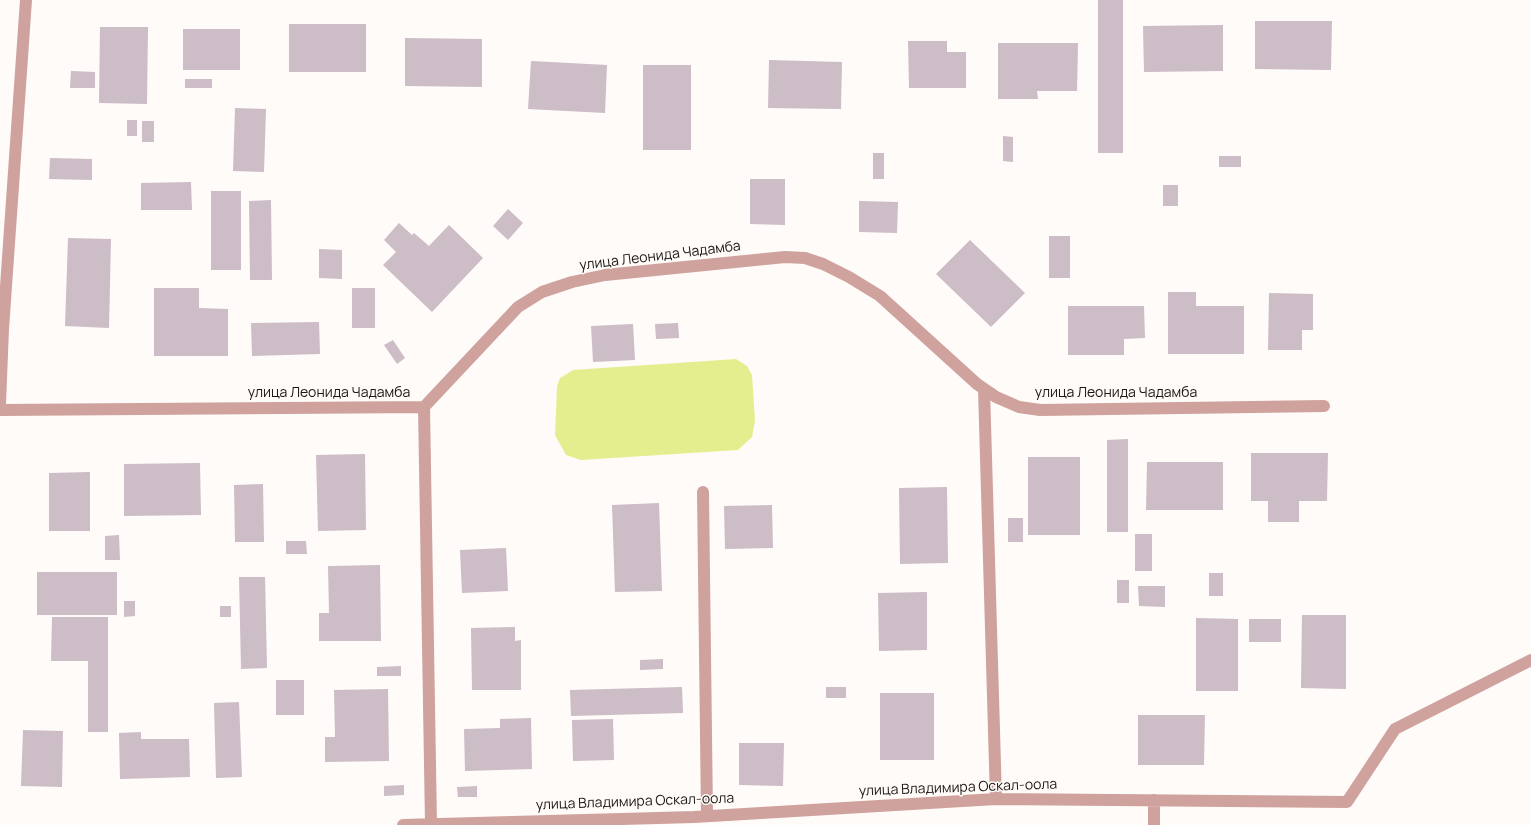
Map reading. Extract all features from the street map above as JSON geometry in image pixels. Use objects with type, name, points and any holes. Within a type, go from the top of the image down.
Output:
[{"type":"street","points":[[0,404],[3,330],[26,0]]},
{"type":"street","name":"улица Леонида Чадамба","points":[[0,410],[424,408],[518,307],[542,292],[572,282],[605,275],[785,257],[805,258],[823,264],[849,277],[880,296],[954,364],[984,389],[996,397],[1019,407],[1040,410],[1324,406]]},
{"type":"street","points":[[984,389],[996,799]]},
{"type":"street","points":[[424,408],[431,824]]},
{"type":"street","points":[[703,492],[707,816]]},
{"type":"street","name":"улица Владимира Оскал-оола","points":[[403,825],[694,821],[707,816],[996,799],[1346,802],[1395,729],[1531,660]]},
{"type":"street","points":[[1154,800],[1154,825]]},
{"type":"green space","points":[[736,359],[747,366],[752,375],[755,421],[752,437],[738,450],[581,460],[566,455],[555,435],[557,386],[560,378],[573,370]]},
{"type":"building","points":[[1098,0],[1123,0],[1123,153],[1098,153]]},
{"type":"building","points":[[1255,21],[1332,21],[1331,70],[1255,69]]},
{"type":"building","points":[[289,24],[366,24],[366,72],[289,72]]},
{"type":"building","points":[[1223,25],[1223,71],[1144,72],[1143,26]]},
{"type":"building","points":[[100,27],[148,27],[147,104],[99,103]]},
{"type":"building","points":[[183,29],[240,29],[240,70],[183,70]]},
{"type":"building","points":[[405,38],[482,39],[482,87],[405,86]]},
{"type":"building","points":[[908,41],[947,41],[947,52],[966,52],[966,88],[909,88]]},
{"type":"building","points":[[998,43],[1078,43],[1077,91],[1037,91],[1038,99],[998,99]]},
{"type":"building","points":[[769,60],[842,62],[841,109],[768,108]]},
{"type":"building","points":[[531,61],[607,65],[605,113],[528,109]]},
{"type":"building","points":[[643,65],[691,65],[691,150],[643,150]]},
{"type":"building","points":[[71,71],[95,72],[95,88],[70,88]]},
{"type":"building","points":[[185,79],[212,79],[212,88],[185,88]]},
{"type":"building","points":[[235,108],[266,109],[264,172],[233,171]]},
{"type":"building","points":[[127,120],[137,120],[137,136],[127,136]]},
{"type":"building","points":[[142,121],[154,121],[154,142],[142,142]]},
{"type":"building","points":[[1003,136],[1013,137],[1013,162],[1003,161]]},
{"type":"building","points":[[873,153],[884,153],[884,179],[873,179]]},
{"type":"building","points":[[1219,156],[1241,156],[1241,167],[1219,167]]},
{"type":"building","points":[[50,158],[92,159],[92,180],[49,179]]},
{"type":"building","points":[[750,179],[785,179],[785,225],[750,224]]},
{"type":"building","points":[[191,182],[192,210],[141,210],[141,183]]},
{"type":"building","points":[[1163,185],[1178,185],[1178,206],[1163,206]]},
{"type":"building","points":[[211,191],[241,191],[241,270],[211,270]]},
{"type":"building","points":[[271,200],[272,280],[250,280],[249,201]]},
{"type":"building","points":[[859,201],[898,202],[897,233],[859,232]]},
{"type":"building","points":[[508,209],[523,223],[508,240],[493,226]]},
{"type":"building","points":[[399,223],[412,235],[414,233],[429,246],[449,225],[483,258],[432,312],[383,265],[396,252],[384,240]]},
{"type":"building","points":[[1049,236],[1070,236],[1070,278],[1049,278]]},
{"type":"building","points":[[68,238],[111,239],[109,328],[65,326]]},
{"type":"building","points":[[970,240],[1025,293],[991,327],[936,274]]},
{"type":"building","points":[[319,249],[342,250],[342,279],[319,278]]},
{"type":"building","points":[[154,288],[199,288],[199,308],[228,309],[228,356],[154,356]]},
{"type":"building","points":[[352,288],[375,288],[375,328],[352,328]]},
{"type":"building","points":[[1168,292],[1196,292],[1196,306],[1244,306],[1244,354],[1168,354]]},
{"type":"building","points":[[1269,293],[1313,294],[1313,330],[1302,330],[1302,350],[1268,350]]},
{"type":"building","points":[[1068,306],[1144,306],[1145,338],[1124,339],[1124,355],[1068,355]]},
{"type":"building","points":[[319,322],[320,354],[252,356],[251,323]]},
{"type":"building","points":[[678,323],[679,338],[656,339],[655,324]]},
{"type":"building","points":[[633,324],[635,360],[593,362],[591,326]]},
{"type":"building","points":[[393,340],[405,358],[397,364],[384,345]]},
{"type":"building","points":[[1128,439],[1128,532],[1107,532],[1107,440]]},
{"type":"building","points":[[1251,453],[1328,453],[1327,501],[1299,501],[1299,522],[1268,522],[1268,501],[1251,501]]},
{"type":"building","points":[[365,454],[366,530],[318,531],[316,455]]},
{"type":"building","points":[[1028,457],[1080,457],[1080,535],[1028,535]]},
{"type":"building","points":[[1147,462],[1223,462],[1223,510],[1146,510]]},
{"type":"building","points":[[200,463],[201,515],[124,516],[124,464]]},
{"type":"building","points":[[90,472],[90,531],[49,531],[49,473]]},
{"type":"building","points":[[263,484],[264,542],[235,542],[234,485]]},
{"type":"building","points":[[947,487],[948,563],[900,564],[899,488]]},
{"type":"building","points":[[659,503],[662,591],[615,592],[612,505]]},
{"type":"building","points":[[772,505],[773,548],[725,549],[724,506]]},
{"type":"building","points":[[1008,518],[1023,518],[1023,542],[1008,542]]},
{"type":"building","points":[[1135,534],[1152,534],[1152,571],[1135,571]]},
{"type":"building","points":[[119,535],[120,560],[105,560],[105,536]]},
{"type":"building","points":[[286,541],[306,541],[307,554],[286,554]]},
{"type":"building","points":[[506,548],[508,591],[462,593],[460,550]]},
{"type":"building","points":[[380,565],[381,641],[319,641],[319,613],[329,613],[328,566]]},
{"type":"building","points":[[37,572],[117,572],[117,615],[37,615]]},
{"type":"building","points":[[1209,573],[1223,573],[1223,596],[1209,596]]},
{"type":"building","points":[[239,577],[265,577],[267,668],[241,669]]},
{"type":"building","points":[[1117,580],[1129,580],[1129,603],[1117,603]]},
{"type":"building","points":[[1138,586],[1165,586],[1165,607],[1139,606]]},
{"type":"building","points":[[927,592],[927,650],[879,651],[878,593]]},
{"type":"building","points":[[124,601],[135,601],[135,616],[124,617]]},
{"type":"building","points":[[220,606],[231,606],[231,617],[220,617]]},
{"type":"building","points":[[1302,615],[1346,615],[1346,689],[1301,688]]},
{"type":"building","points":[[52,617],[108,617],[108,732],[88,732],[88,661],[51,661]]},
{"type":"building","points":[[1196,618],[1238,619],[1238,691],[1196,691]]},
{"type":"building","points":[[1249,619],[1281,619],[1281,642],[1249,642]]},
{"type":"building","points":[[515,627],[515,641],[521,640],[521,690],[472,690],[471,628]]},
{"type":"building","points":[[663,659],[663,669],[640,670],[640,660]]},
{"type":"building","points":[[401,666],[401,676],[377,676],[377,667]]},
{"type":"building","points":[[276,680],[304,680],[304,715],[276,715]]},
{"type":"building","points":[[682,687],[683,713],[571,716],[570,690]]},
{"type":"building","points":[[826,687],[846,687],[846,698],[826,698]]},
{"type":"building","points":[[388,689],[389,761],[325,762],[325,737],[335,737],[334,690]]},
{"type":"building","points":[[880,693],[934,693],[934,760],[880,760]]},
{"type":"building","points":[[239,702],[242,777],[216,778],[214,703]]},
{"type":"building","points":[[1138,715],[1205,715],[1204,765],[1138,765]]},
{"type":"building","points":[[531,718],[532,769],[465,771],[464,729],[500,728],[500,719]]},
{"type":"building","points":[[613,719],[614,760],[573,761],[572,720]]},
{"type":"building","points":[[23,730],[63,731],[62,787],[21,786]]},
{"type":"building","points":[[141,732],[141,739],[189,739],[190,777],[120,779],[119,733]]},
{"type":"building","points":[[739,743],[784,743],[783,786],[739,785]]},
{"type":"building","points":[[404,785],[404,795],[384,796],[384,786]]},
{"type":"building","points":[[477,786],[477,797],[458,797],[457,787]]}]
